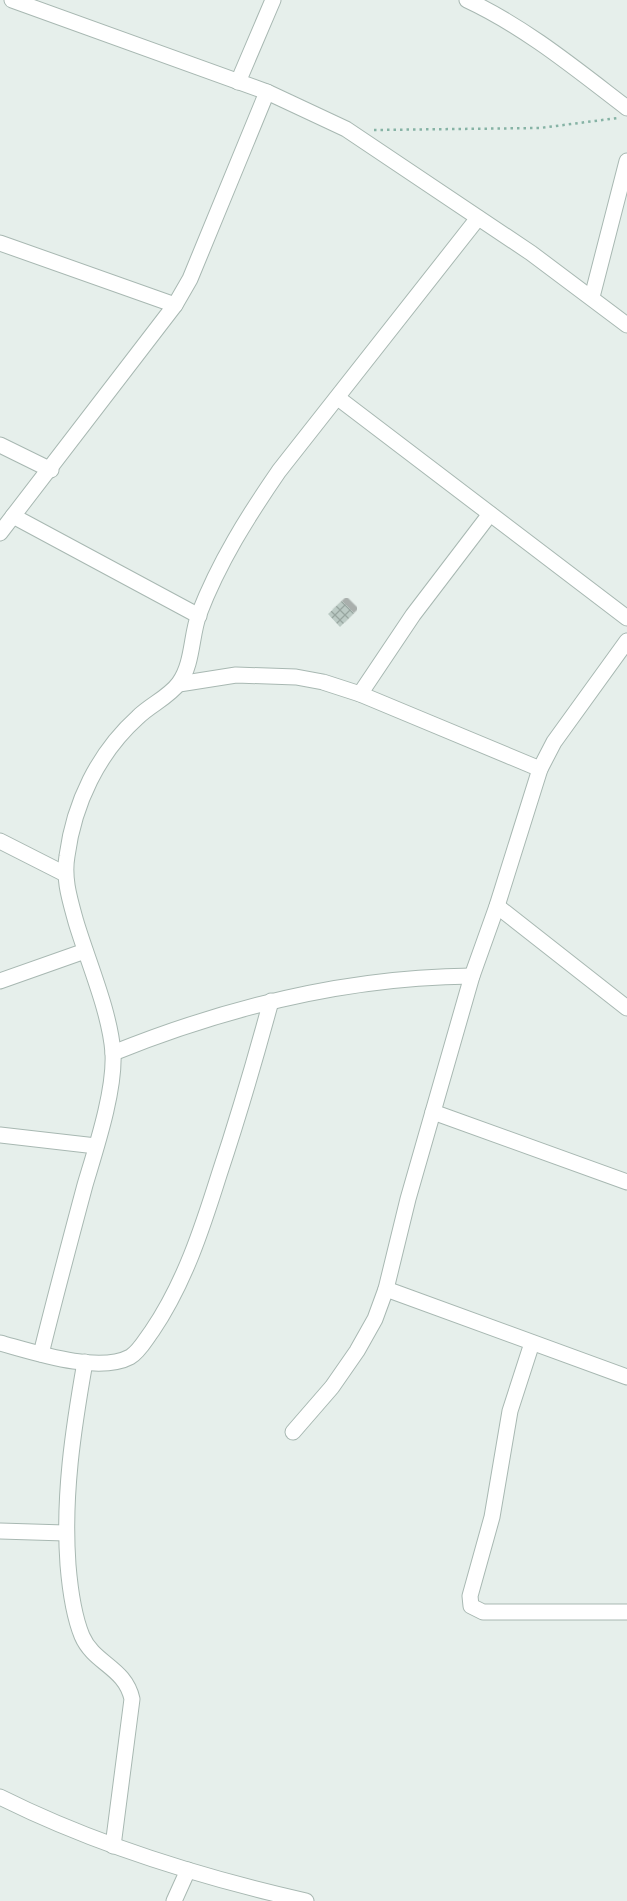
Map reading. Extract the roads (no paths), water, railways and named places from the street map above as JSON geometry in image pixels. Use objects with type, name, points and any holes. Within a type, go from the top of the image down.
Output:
[{"type":"street","points":[[12,0],[267,92],[346,130],[592,297],[627,325]]},
{"type":"street","points":[[238,82],[273,0]]},
{"type":"street","points":[[467,0],[494,6],[625,113]]},
{"type":"street","points":[[0,533],[51,470],[175,305],[190,279],[267,92]]},
{"type":"street","points":[[592,297],[627,161]]},
{"type":"street","points":[[41,1354],[96,1146],[111,1079],[113,1053],[65,874],[72,834],[83,794],[94,769],[124,730],[179,684],[185,669],[199,616],[222,564],[250,512],[478,218]]},
{"type":"street","points":[[0,243],[175,305]]},
{"type":"street","points":[[338,398],[627,618]]},
{"type":"street","points":[[0,445],[51,470]]},
{"type":"street","points":[[360,694],[413,616],[490,514]]},
{"type":"street","points":[[13,516],[199,616]]},
{"type":"street","points":[[293,1432],[332,1387],[358,1352],[375,1319],[386,1289],[408,1199],[472,976],[497,906],[540,769],[554,742],[627,641]]},
{"type":"street","points":[[179,684],[236,675],[296,677],[323,682],[360,694],[540,769]]},
{"type":"street","points":[[0,841],[65,874]]},
{"type":"street","points":[[497,906],[627,1008]]},
{"type":"street","points":[[0,981],[85,951]]},
{"type":"street","points":[[113,1053],[186,1026],[271,1001],[379,980],[431,976],[472,976]]},
{"type":"street","points":[[0,1344],[85,1362],[114,1362],[131,1356],[144,1342],[167,1307],[183,1276],[202,1228],[235,1127],[271,1001]]},
{"type":"street","points":[[433,1112],[627,1182]]},
{"type":"street","points":[[0,1134],[96,1146]]},
{"type":"street","points":[[386,1289],[627,1376]]},
{"type":"street","points":[[532,1343],[510,1411],[492,1517],[486,1546],[470,1596],[471,1606],[482,1612],[627,1612]]},
{"type":"street","points":[[85,1362],[67,1471],[65,1533],[74,1611],[82,1635],[88,1649],[124,1679],[132,1699],[113,1846]]},
{"type":"street","points":[[0,1531],[65,1533]]},
{"type":"street","points":[[0,1797],[39,1817],[113,1846],[188,1870],[306,1901]]},
{"type":"street","points":[[174,1901],[188,1870]]}]
